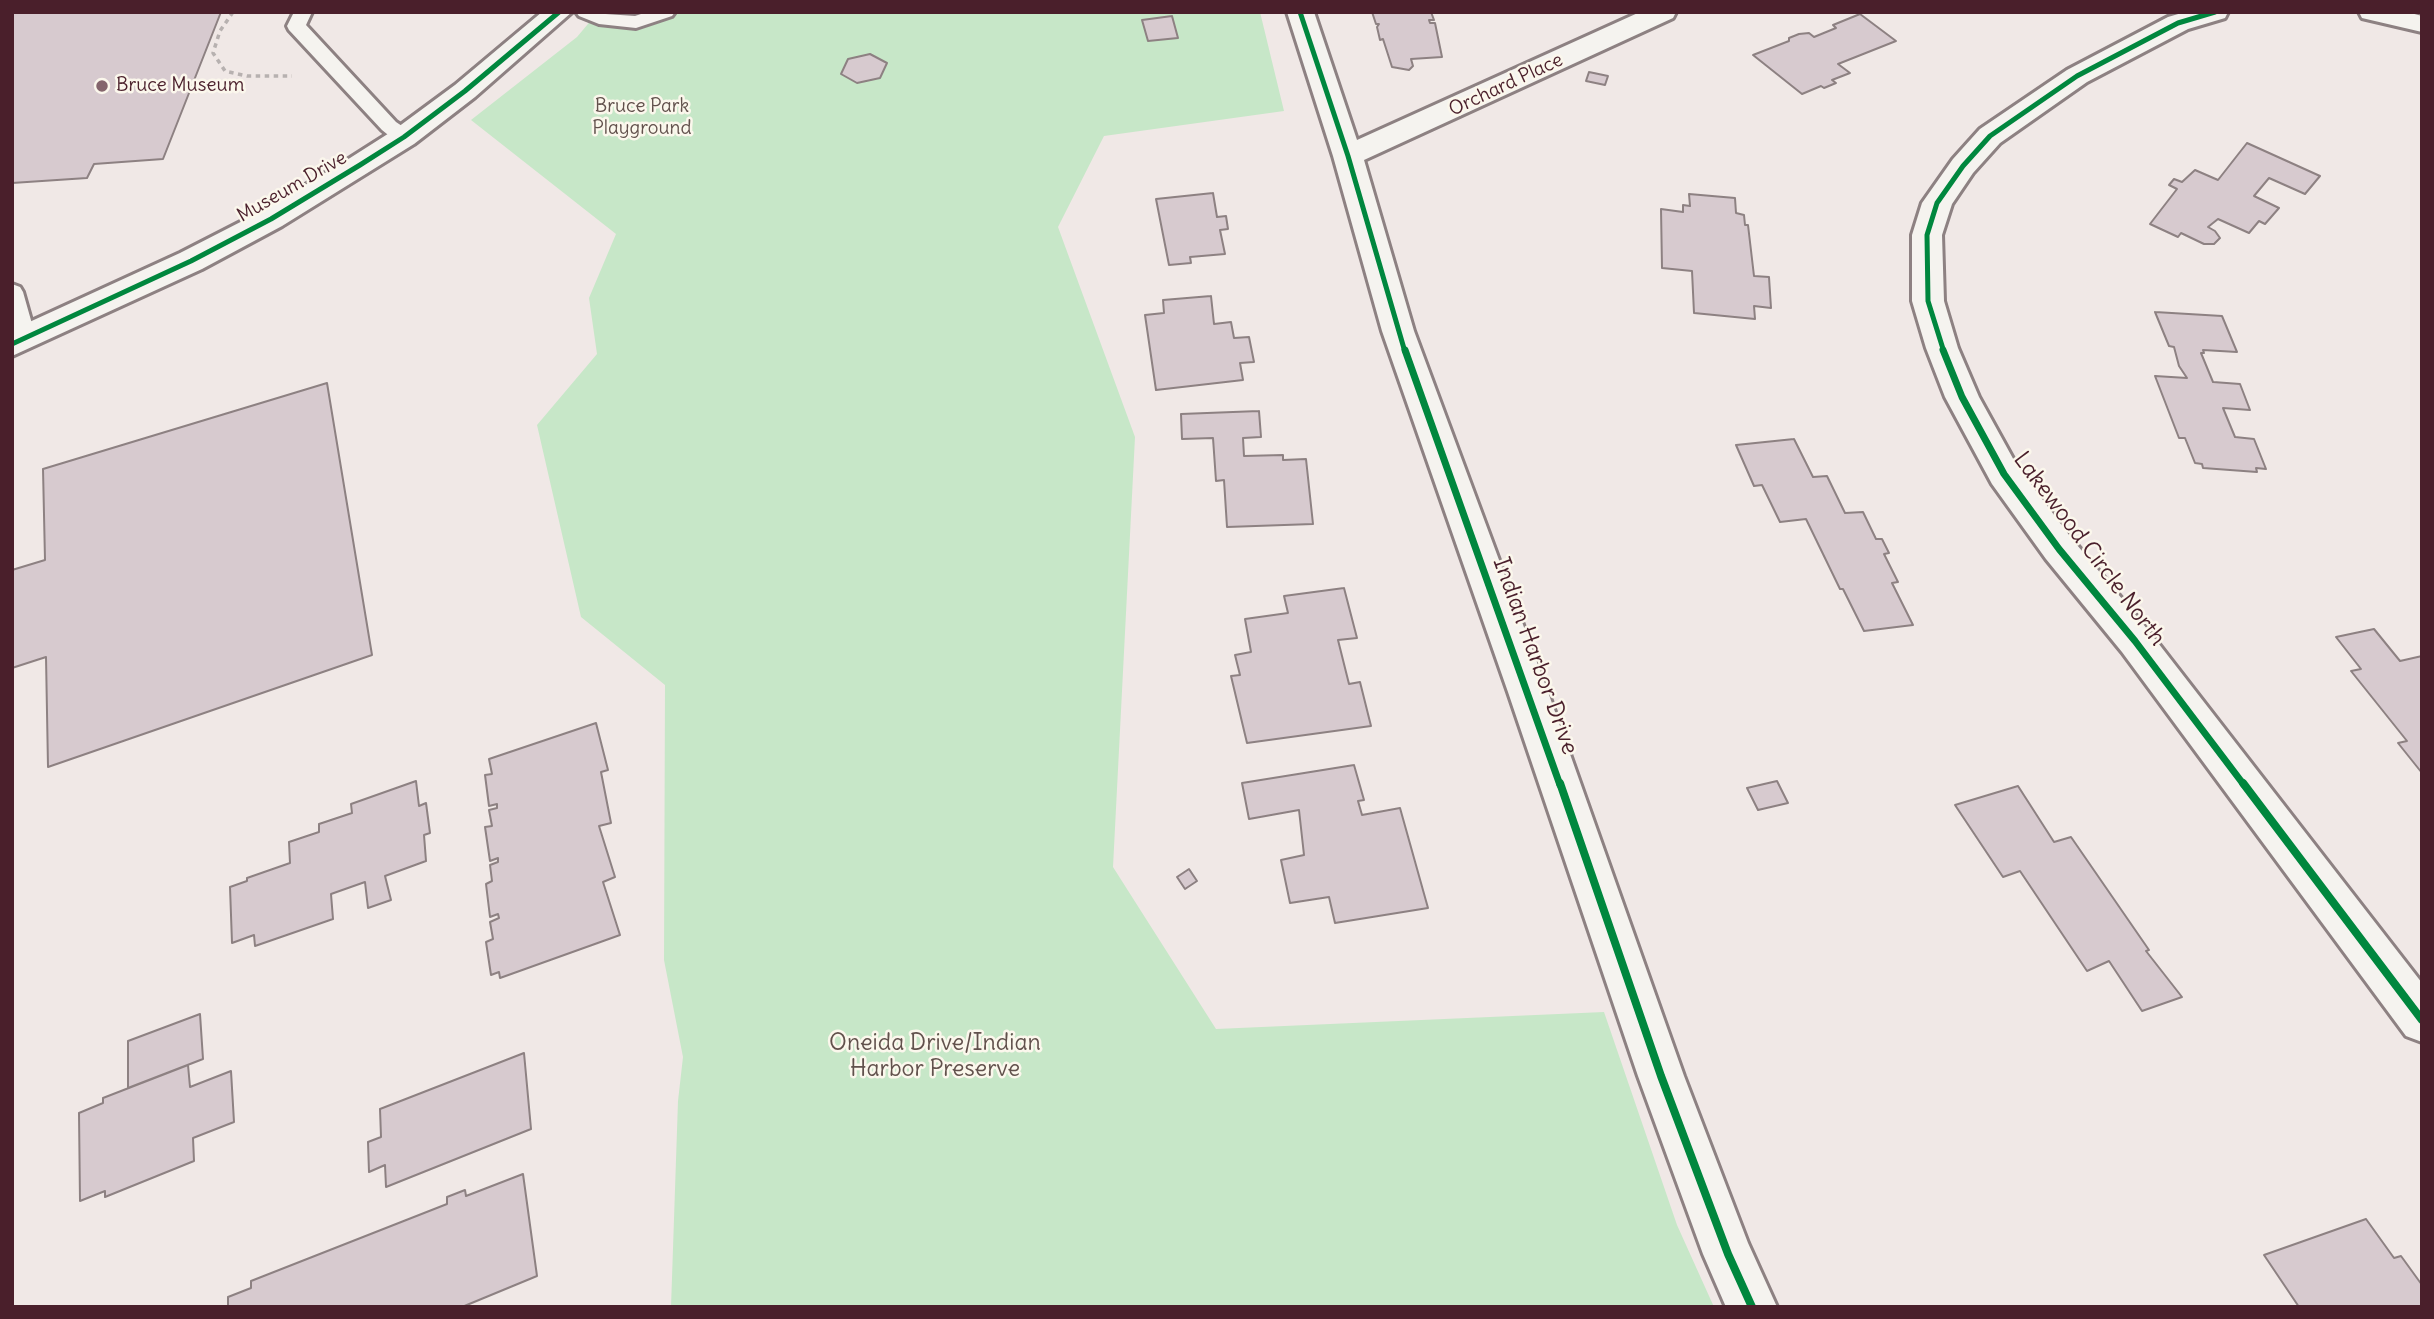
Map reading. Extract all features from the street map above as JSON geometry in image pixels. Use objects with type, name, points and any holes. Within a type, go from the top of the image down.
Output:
[{"type":"street","name":"Museum Drive","points":[[19,341],[102,304],[260,225],[404,137],[525,43],[559,12]]},
{"type":"street","name":"Indian Harbor Drive","points":[[1300,12],[1348,156],[1398,331],[1528,692],[1661,1076],[1728,1254],[1752,1307]]},
{"type":"street","name":"Orchard Place","points":[[1348,156],[1663,12]]},
{"type":"street","name":"Lakewood Circle North","points":[[2215,12],[2178,23],[2077,76],[1990,136],[1963,166],[1937,203],[1927,235],[1928,301],[1942,348],[1962,397],[2004,474],[2059,549],[2135,641],[2422,1020]]},
{"type":"street","points":[[2372,12],[2422,24]]},
{"type":"lane","points":[[303,12],[296,26],[389,126],[404,137]]},
{"type":"lane","points":[[585,12],[606,20],[636,22],[666,12]]},
{"type":"lane","points":[[12,292],[19,341]]},
{"type":"path","points":[[233,12],[220,31],[213,53],[225,71],[247,76],[289,75],[298,78]]},
{"type":"green space","name":"Oneida Drive/Indian Harbor Preserve","points":[[598,12],[1260,12],[1284,111],[1104,136],[1058,227],[1135,437],[1113,867],[1216,1029],[1604,1012],[1677,1225],[1714,1307],[671,1307],[678,1101],[683,1057],[664,960],[665,685],[581,617],[537,425],[597,354],[589,298],[616,234],[471,120],[577,37]]},
{"type":"building","name":"Bruce Museum","points":[[12,12],[221,12],[163,159],[94,164],[87,178],[12,183]]},
{"type":"building","points":[[1372,12],[1431,12],[1434,20],[1429,20],[1430,23],[1435,23],[1442,57],[1411,59],[1413,66],[1409,70],[1392,67],[1383,39],[1380,40],[1377,27],[1379,24],[1376,24]]},
{"type":"building","points":[[1860,14],[1896,41],[1838,64],[1850,73],[1832,80],[1836,83],[1824,88],[1821,86],[1802,94],[1753,55],[1789,41],[1789,38],[1799,34],[1809,33],[1814,37],[1836,28],[1833,25]]},
{"type":"building","points":[[1172,16],[1178,38],[1148,41],[1142,20]]},
{"type":"building","points":[[870,54],[887,63],[880,78],[857,83],[841,74],[848,59]]},
{"type":"building","points":[[1589,72],[1608,76],[1605,85],[1586,81]]},
{"type":"building","points":[[2247,143],[2320,176],[2305,194],[2269,178],[2254,196],[2279,208],[2265,224],[2259,221],[2249,233],[2218,219],[2208,227],[2220,238],[2214,244],[2204,244],[2181,233],[2178,237],[2150,224],[2177,189],[2169,185],[2174,179],[2182,182],[2195,170],[2218,180]]},
{"type":"building","points":[[1213,193],[1217,217],[1226,216],[1228,229],[1220,230],[1225,254],[1190,257],[1191,263],[1169,265],[1156,199]]},
{"type":"building","points":[[1689,194],[1735,198],[1736,213],[1744,215],[1745,225],[1748,225],[1754,276],[1769,277],[1771,308],[1754,306],[1755,319],[1694,313],[1692,271],[1662,268],[1661,209],[1683,212],[1683,205],[1690,206]]},
{"type":"building","points":[[1211,296],[1214,324],[1231,322],[1234,338],[1249,337],[1254,362],[1240,363],[1243,380],[1156,390],[1145,315],[1164,313],[1163,300]]},
{"type":"building","points":[[2155,312],[2222,316],[2237,352],[2203,350],[2204,353],[2201,353],[2213,382],[2240,384],[2250,410],[2223,408],[2235,437],[2254,439],[2266,469],[2256,468],[2257,472],[2203,468],[2202,464],[2195,463],[2185,438],[2179,438],[2155,376],[2187,378],[2179,366],[2174,347],[2169,346]]},
{"type":"building","points":[[327,383],[372,655],[48,767],[46,657],[12,668],[12,570],[45,560],[43,469]]},
{"type":"building","points":[[1259,411],[1261,437],[1243,438],[1244,456],[1283,455],[1283,460],[1306,459],[1313,524],[1227,527],[1224,480],[1216,481],[1213,438],[1182,439],[1181,414]]},
{"type":"building","points":[[1794,439],[1813,477],[1827,476],[1845,513],[1863,512],[1876,539],[1882,539],[1889,553],[1884,554],[1898,582],[1892,583],[1913,625],[1864,631],[1806,519],[1780,522],[1762,485],[1754,486],[1736,445]]},
{"type":"building","points":[[1344,588],[1357,638],[1338,640],[1349,684],[1360,682],[1371,726],[1247,743],[1231,676],[1240,675],[1235,655],[1251,652],[1245,619],[1288,613],[1284,596]]},
{"type":"building","points":[[2374,629],[2400,661],[2422,656],[2422,773],[2398,743],[2407,741],[2351,671],[2361,669],[2336,637]]},
{"type":"building","points":[[596,723],[608,770],[601,772],[611,823],[599,826],[615,877],[603,882],[620,935],[500,978],[499,972],[491,975],[486,942],[493,939],[490,922],[499,918],[498,914],[490,917],[486,884],[492,881],[490,865],[498,862],[498,858],[490,861],[485,827],[492,826],[489,810],[497,808],[497,804],[489,806],[485,775],[492,774],[489,759]]},
{"type":"building","points":[[1354,765],[1364,800],[1358,801],[1362,815],[1400,808],[1428,908],[1335,923],[1329,897],[1290,903],[1281,860],[1304,855],[1299,810],[1249,819],[1242,783]]},
{"type":"building","points":[[416,781],[419,806],[426,803],[430,833],[424,835],[426,861],[385,876],[391,900],[368,908],[365,882],[331,894],[333,919],[255,946],[254,935],[232,943],[230,887],[290,863],[289,842],[319,832],[319,824],[352,813],[351,804]]},
{"type":"building","points":[[1777,781],[1788,803],[1758,810],[1747,788]]},
{"type":"building","points":[[2018,786],[2054,842],[2071,837],[2149,950],[2146,951],[2182,997],[2142,1011],[2109,961],[2087,971],[2020,871],[2003,877],[1955,805]]},
{"type":"building","points":[[1189,869],[1197,881],[1185,889],[1177,877]]},
{"type":"building","points":[[200,1014],[203,1059],[128,1088],[128,1041]]},
{"type":"building","points":[[524,1053],[531,1129],[386,1187],[385,1165],[369,1172],[368,1142],[381,1137],[380,1109]]},
{"type":"building","points":[[188,1065],[190,1087],[231,1071],[234,1122],[193,1138],[194,1161],[105,1197],[105,1191],[80,1201],[79,1113],[103,1103],[103,1098]]},
{"type":"building","points":[[523,1174],[537,1276],[462,1307],[228,1307],[228,1297],[251,1288],[251,1281],[447,1204],[447,1197],[465,1190],[466,1196]]},
{"type":"building","points":[[2366,1219],[2394,1258],[2401,1256],[2422,1285],[2422,1307],[2299,1307],[2264,1255]]},
{"type":"cycle path","points":[[12,344],[191,261],[271,219],[360,165],[404,137],[465,91],[559,12]]},
{"type":"cycle path","points":[[1300,12],[1348,156],[1398,331],[1528,692],[1661,1076],[1728,1254],[1752,1307]]},
{"type":"cycle path","points":[[2215,12],[2178,23],[2077,76],[1990,136],[1963,166],[1937,203],[1927,235],[1928,301],[1942,348],[1962,397],[2004,474],[2059,549],[2135,641],[2422,1020]]},
{"type":"place","name":"Bruce Museum","points":[[102,86]]},
{"type":"park label","name":"Bruce Park Playground","points":[[642,118]]}]
